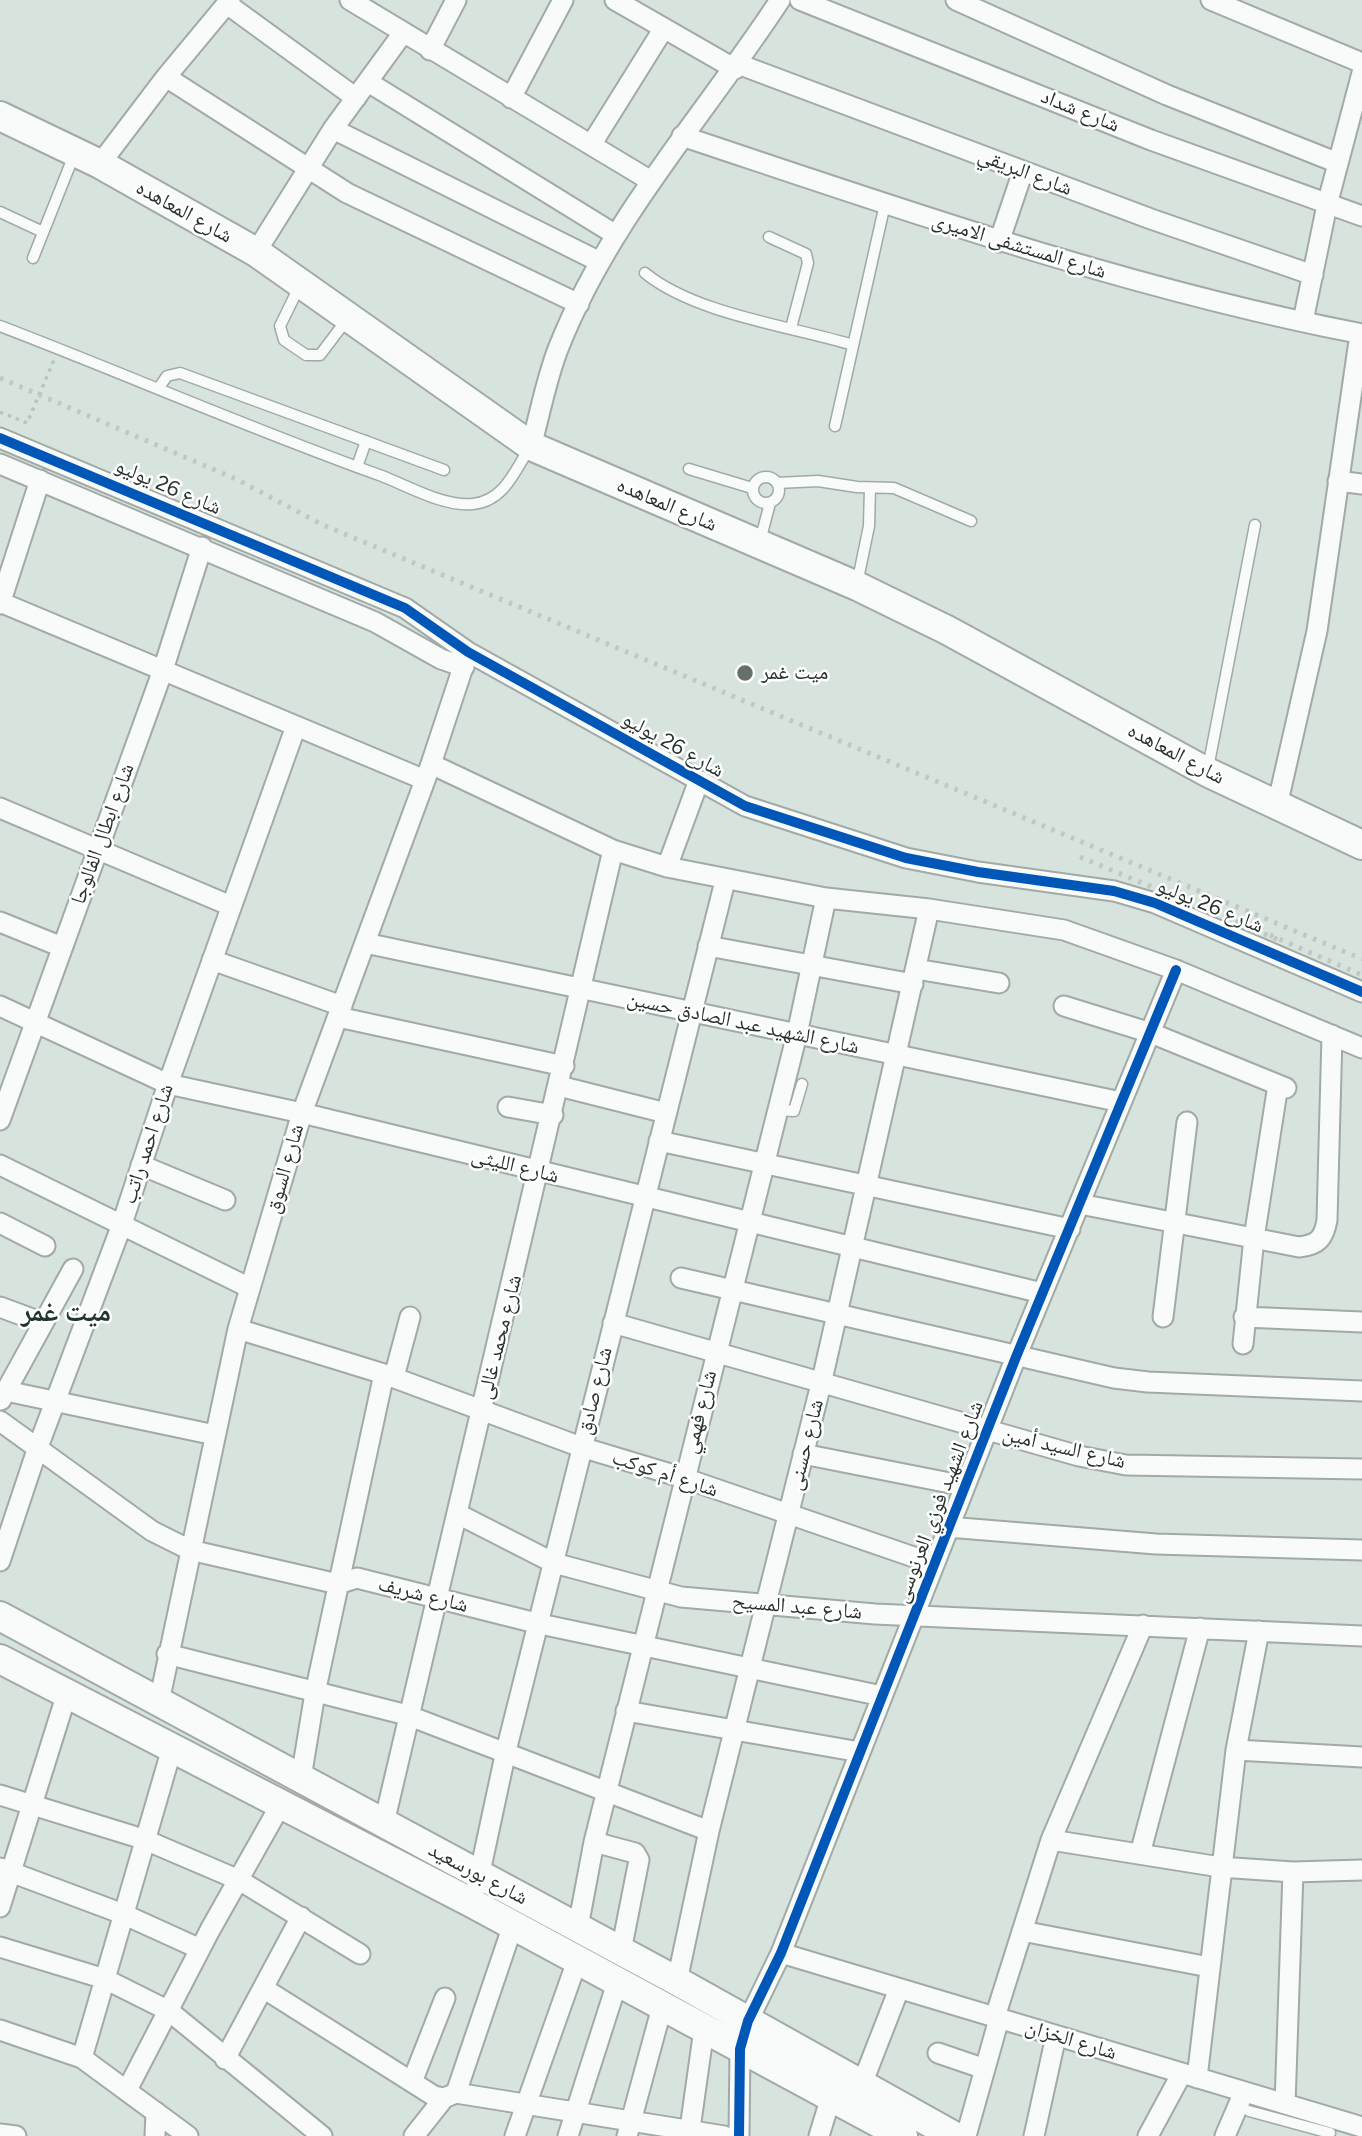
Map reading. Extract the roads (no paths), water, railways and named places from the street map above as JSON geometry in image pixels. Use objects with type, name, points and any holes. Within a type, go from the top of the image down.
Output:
[{"type":"street","points":[[350,0],[652,181]]},
{"type":"street","points":[[430,50],[456,0]]},
{"type":"street","points":[[511,98],[563,0]]},
{"type":"street","name":"شارع البريقي","points":[[615,0],[737,66],[1313,275]]},
{"type":"street","points":[[531,446],[558,350],[600,262],[682,136],[737,66],[780,0]]},
{"type":"street","name":"شارع شداد","points":[[800,0],[1151,140],[1362,216]]},
{"type":"street","points":[[956,0],[1167,95],[1338,163]]},
{"type":"street","points":[[1211,0],[1362,63]]},
{"type":"street","points":[[87,158],[166,77],[229,2],[356,99]]},
{"type":"street","points":[[591,145],[664,28]]},
{"type":"street","points":[[256,252],[333,129],[403,33]]},
{"type":"street","points":[[1303,321],[1338,163],[1355,131],[1362,74]]},
{"type":"street","points":[[166,77],[348,193],[579,304]]},
{"type":"street","points":[[368,82],[616,235]]},
{"type":"street","name":"شارع المعاهده","points":[[0,116],[87,158],[256,252],[531,446],[857,586],[947,630],[1207,772],[1362,845]]},
{"type":"street","points":[[333,129],[600,262]]},
{"type":"street","name":"شارع المستشفى الاميرى","points":[[682,136],[999,242],[1152,287],[1361,334]]},
{"type":"street","points":[[999,242],[1023,171]]},
{"type":"street","points":[[1277,806],[1317,631],[1361,334]]},
{"type":"street","name":"شارع 26 يوليو","points":[[0,438],[382,597],[428,621],[466,659],[746,807],[906,858],[978,872],[1114,891],[1155,903],[1362,992]]},
{"type":"street","name":"شارع 26 يوليو","points":[[0,464],[375,622],[441,659],[466,659]]},
{"type":"street","points":[[40,480],[0,603],[296,726],[428,772],[613,850],[725,881],[827,898],[929,909],[1064,930],[1176,970],[1362,1048]]},
{"type":"street","points":[[1339,481],[1362,484]]},
{"type":"street","name":"شارع ابطال الفالوجا","points":[[0,1120],[163,670],[202,547]]},
{"type":"street","name":"شارع السوق","points":[[159,1702],[167,1654],[238,1329],[250,1288],[302,1113],[428,772],[466,659]]},
{"type":"street","name":"شارع احمد راتب","points":[[0,1561],[38,1447],[121,1227],[168,1084],[296,726]]},
{"type":"street","points":[[667,867],[698,783]]},
{"type":"street","points":[[0,808],[231,906]]},
{"type":"street","name":"شارع محمد غالى","points":[[384,1823],[407,1715],[540,1172],[613,850]]},
{"type":"street","name":"شارع صادق","points":[[472,1903],[506,1751],[540,1624],[581,1447],[725,881]]},
{"type":"street","name":"شارع فهمي","points":[[578,1927],[594,1842],[715,1351],[797,1034],[827,898]]},
{"type":"street","name":"شارع حسنى","points":[[677,1981],[709,1831],[822,1380],[898,1055],[929,909]]},
{"type":"street","points":[[0,922],[62,947]]},
{"type":"street","name":"شارع الشهيد عبد الصادق حسين","points":[[365,943],[1121,1102]]},
{"type":"street","points":[[708,946],[813,967],[999,983]]},
{"type":"street","points":[[212,960],[340,1012],[564,1066]]},
{"type":"street","name":"شارع الشهيد فوزي العرنوسى","points":[[740,2136],[740,2049],[748,2021],[781,1953],[1016,1357],[1176,970]]},
{"type":"street","name":"شارع الليثى","points":[[0,1006],[168,1084],[302,1113],[748,1224],[1042,1293]]},
{"type":"street","points":[[1064,1006],[1151,1033],[1282,1087],[1254,1238],[1242,1344]]},
{"type":"street","points":[[1080,1204],[1299,1247],[1312,1245],[1324,1234],[1332,1035]]},
{"type":"street","points":[[559,1086],[666,1113]]},
{"type":"street","points":[[508,1107],[553,1115]]},
{"type":"street","points":[[1163,1317],[1187,1122]]},
{"type":"street","points":[[659,1141],[1070,1228]]},
{"type":"street","points":[[141,1165],[225,1200]]},
{"type":"street","points":[[0,1166],[250,1288]]},
{"type":"street","points":[[0,1223],[45,1245]]},
{"type":"street","points":[[73,1269],[3,1397],[55,1402],[215,1434]]},
{"type":"street","points":[[681,1278],[1016,1357],[1148,1382],[1362,1391]]},
{"type":"street","points":[[0,1307],[43,1324]]},
{"type":"street","points":[[301,1778],[315,1693],[338,1584],[389,1375],[410,1317]]},
{"type":"street","points":[[1244,1317],[1362,1322]]},
{"type":"street","name":"شارع السيد أمين","points":[[613,1323],[822,1380],[1079,1456],[1126,1465],[1362,1469]]},
{"type":"street","name":"شارع أم كوكب","points":[[238,1329],[389,1375],[581,1447],[684,1478],[934,1564]]},
{"type":"street","name":"شارع شريف","points":[[0,1421],[152,1531],[190,1550],[338,1584],[357,1578],[642,1647],[882,1696]]},
{"type":"street","points":[[803,1454],[965,1486]]},
{"type":"street","name":"شارع عبد المسيح","points":[[458,1514],[554,1563],[681,1597],[916,1615],[1362,1636]]},
{"type":"street","points":[[948,1527],[1156,1544],[1362,1550]]},
{"type":"street","name":"شارع بورسعيد","points":[[0,1616],[578,1927],[954,2136]]},
{"type":"street","points":[[966,2136],[997,2018],[1051,1840],[1143,1625]]},
{"type":"street","points":[[1140,1854],[1200,1628]]},
{"type":"street","points":[[1148,2136],[1189,2076],[1209,1967],[1236,1750],[1259,1631]]},
{"type":"street","points":[[167,1654],[407,1715],[607,1789],[709,1831]]},
{"type":"street","name":"شارع بورسعيد","points":[[0,1659],[472,1903],[831,2097],[894,2134]]},
{"type":"street","points":[[0,1907],[5,1869],[67,1693]]},
{"type":"street","points":[[626,1711],[860,1752]]},
{"type":"street","points":[[82,2058],[143,1839],[172,1748]]},
{"type":"street","points":[[1236,1750],[1362,1757]]},
{"type":"street","points":[[0,1795],[143,1839],[239,1880],[360,1954]]},
{"type":"street","points":[[127,2090],[200,1949],[281,1804]]},
{"type":"street","points":[[1051,1840],[1220,1867],[1293,1872],[1362,1870]]},
{"type":"street","points":[[594,1842],[635,1853],[639,1860],[621,1951]]},
{"type":"street","points":[[5,1869],[122,1914],[200,1949]]},
{"type":"street","points":[[1290,2111],[1293,1872]]},
{"type":"street","points":[[225,2059],[301,1917]]},
{"type":"street","points":[[414,2136],[450,2096],[513,1925]]},
{"type":"street","points":[[1022,1931],[1209,1967]]},
{"type":"street","points":[[0,1947],[105,1979],[169,2011],[322,2136]]},
{"type":"street","name":"شارع الخزان","points":[[781,1953],[1244,2092],[1290,2111],[1362,2127]]},
{"type":"street","points":[[515,2136],[577,1961]]},
{"type":"street","points":[[568,2136],[617,1983]]},
{"type":"street","points":[[263,1988],[435,2096],[527,2103],[577,2111],[629,2129],[724,2136]]},
{"type":"street","points":[[862,2084],[899,1989]]},
{"type":"street","points":[[412,2082],[445,1998]]},
{"type":"street","points":[[629,2129],[662,2007]]},
{"type":"street","points":[[0,2029],[82,2058],[188,2136]]},
{"type":"street","points":[[689,2133],[704,2029]]},
{"type":"street","points":[[1034,2136],[1056,2036]]},
{"type":"street","points":[[938,2053],[985,2069]]},
{"type":"street","points":[[1225,2136],[1244,2092]]},
{"type":"street","points":[[819,2136],[831,2097]]},
{"type":"street","points":[[155,2136],[156,2112]]},
{"type":"street","points":[[0,2134],[16,2136]]},
{"type":"lane","points":[[33,258],[43,232],[87,158]]},
{"type":"lane","points":[[835,426],[885,204]]},
{"type":"lane","points":[[0,212],[43,232]]},
{"type":"lane","points":[[769,237],[806,254],[808,263],[791,328]]},
{"type":"lane","points":[[645,273],[676,294],[853,345]]},
{"type":"lane","points":[[300,284],[280,326],[284,340],[306,355],[320,355],[348,318]]},
{"type":"lane","points":[[0,327],[456,503],[475,504],[504,490],[531,446]]},
{"type":"lane","points":[[158,389],[167,376],[180,373],[444,470]]},
{"type":"lane","points":[[357,467],[366,441]]},
{"type":"lane","points":[[689,469],[752,488]]},
{"type":"lane","points":[[769,503],[759,502],[752,488],[754,482],[763,477],[778,483],[805,480],[904,491],[971,521]]},
{"type":"lane","points":[[759,545],[769,503],[778,495],[778,483]]},
{"type":"lane","points":[[857,586],[869,526],[870,488]]},
{"type":"lane","points":[[1207,772],[1255,525]]},
{"type":"lane","points":[[778,1110],[794,1111],[802,1084]]},
{"type":"lane","points":[[1249,2112],[1290,2111],[1330,2133]]},
{"type":"railway","points":[[0,378],[236,479],[323,525],[1362,959]]},
{"type":"railway","points":[[1080,857],[1279,940]]},
{"type":"railway","points":[[1270,935],[1362,975]]},
{"type":"place","name":"ميت غمر","points":[[745,673]]},
{"type":"district","name":"ميت غمر","points":[[66,1313]]}]
